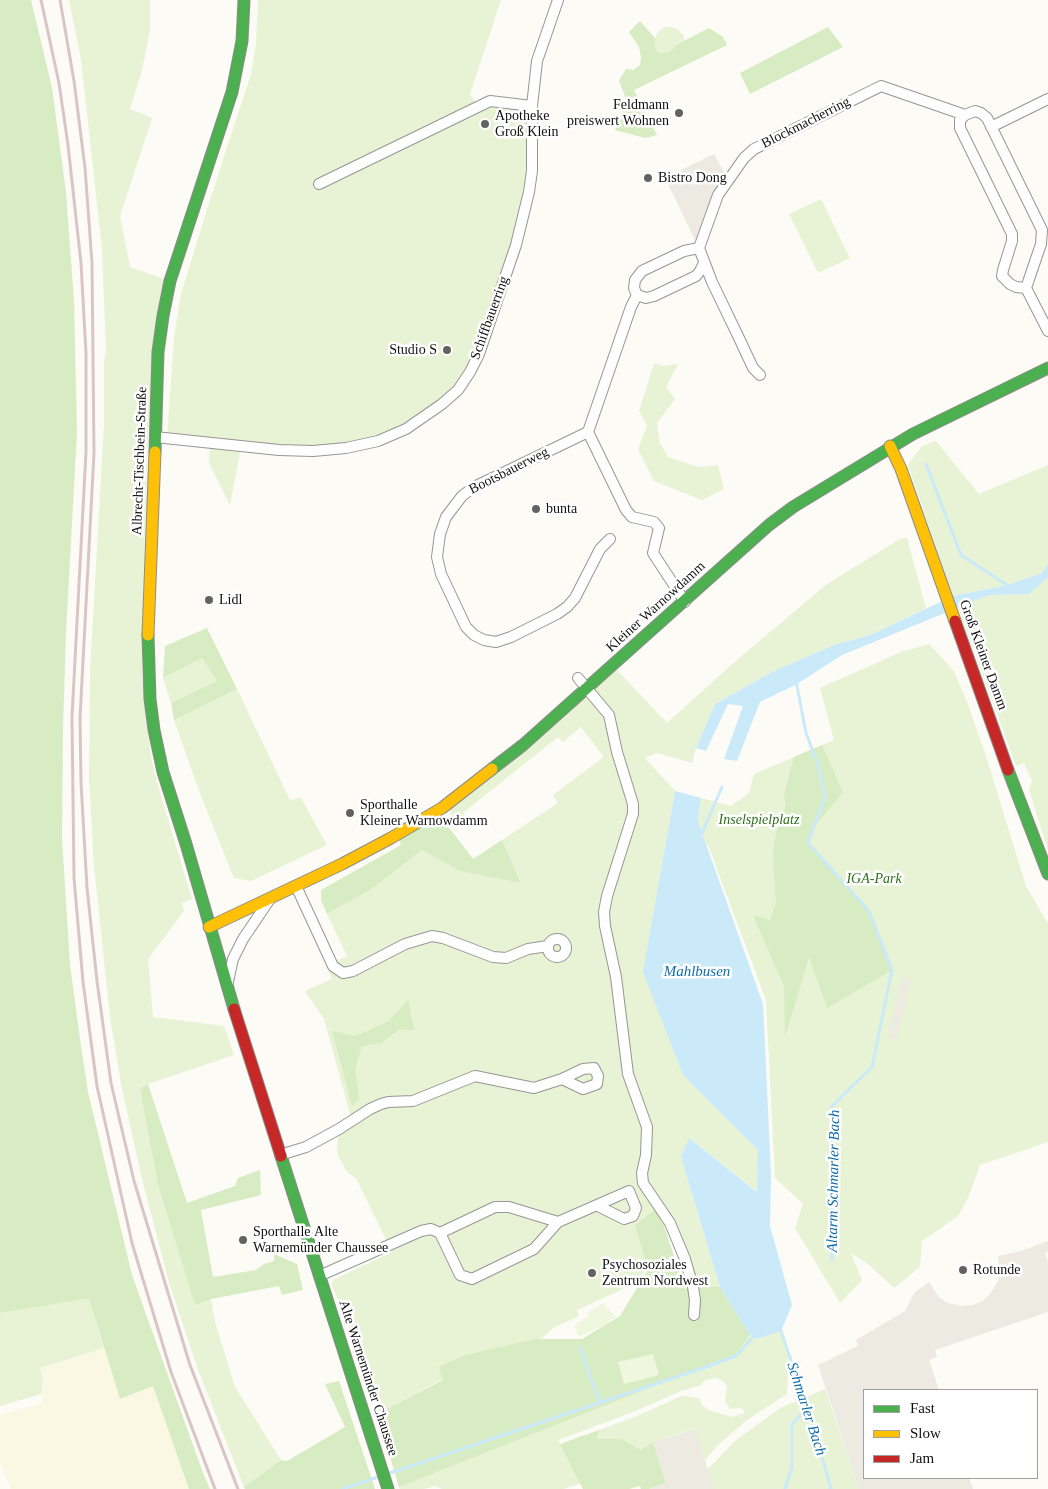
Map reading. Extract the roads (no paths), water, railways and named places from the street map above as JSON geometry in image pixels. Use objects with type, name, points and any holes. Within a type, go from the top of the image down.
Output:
[{"type":"street","name":"Albrecht-Tischbein-Straße","points":[[210,927],[164,772],[154,730],[150,699],[148,665],[158,352],[170,281],[232,92],[242,41],[244,0]]},
{"type":"street","name":"Schiffbauerring","points":[[155,437],[279,450],[346,448],[378,441],[406,429],[442,404],[458,390],[479,354],[516,245],[529,192],[532,170],[532,106],[537,61],[558,0]]},
{"type":"street","name":"Blockmacherring","points":[[699,248],[718,195],[744,158],[763,143],[881,86],[965,115],[975,111],[987,118],[1042,230],[1045,245],[1026,288]]},
{"type":"street","points":[[991,127],[1048,99]]},
{"type":"street","points":[[320,184],[490,101],[532,106]]},
{"type":"street","points":[[965,115],[960,120],[960,128],[1012,234],[1012,241],[1002,270],[1002,276],[1010,284],[1026,288],[1048,331]]},
{"type":"street","points":[[704,263],[696,276],[654,296],[646,298],[638,295],[634,288],[635,280],[642,270],[684,250],[699,248],[704,263],[753,368],[760,375]]},
{"type":"street","points":[[638,295],[631,307],[588,432],[626,510],[632,518],[654,522],[659,528],[653,553],[685,602]]},
{"type":"street","name":"Kleiner Warnowdamm","points":[[210,927],[384,842],[442,808],[516,752],[769,525],[793,507],[890,446],[1048,368]]},
{"type":"street","name":"Bootsbauerweg","points":[[588,432],[474,487],[462,496],[446,517],[440,534],[437,558],[441,574],[466,627],[474,635],[484,640],[496,642],[511,638],[558,614],[567,607],[575,598],[600,549],[610,539]]},
{"type":"street","name":"Groß Kleiner Damm","points":[[890,446],[1048,874]]},
{"type":"street","points":[[578,678],[586,690],[609,715],[617,752],[633,804],[633,814],[607,896],[604,912],[605,926],[618,986],[628,1074],[647,1127],[646,1155],[642,1173],[643,1183],[670,1224],[685,1259],[694,1287],[696,1300],[694,1315]]},
{"type":"street","points":[[296,886],[333,966],[343,974],[353,971],[405,944],[432,936],[443,938],[494,957],[506,958],[528,949],[548,946]]},
{"type":"street","name":"Alte Warnemünder Chaussee","points":[[227,987],[233,959],[243,939],[272,897]]},
{"type":"street","name":"Alte Warnemünder Chaussee","points":[[210,927],[280,1155],[387,1484]]},
{"type":"street","points":[[280,1155],[306,1147],[339,1129],[370,1108],[388,1102],[413,1101],[468,1078],[482,1076],[534,1088],[562,1079]]},
{"type":"street","points":[[440,1233],[460,1275],[472,1279],[534,1249],[558,1222],[598,1206]]},
{"type":"street","points":[[319,1276],[421,1231],[431,1230],[440,1233],[495,1207],[516,1208],[558,1222]]},
{"type":"water","points":[[1048,564],[1048,577],[1029,594],[989,595],[842,655],[797,684],[760,702],[737,761],[724,759],[743,706],[728,704],[706,751],[696,748],[715,704],[772,672],[834,645],[870,635],[953,596],[1007,585],[1042,573]]},
{"type":"water","name":"Mahlbusen","points":[[675,791],[701,798],[698,819],[702,833],[763,1004],[771,1174],[770,1226],[792,1305],[781,1331],[757,1339],[750,1335],[720,1287],[681,1157],[689,1138],[757,1192],[758,1150],[683,1075],[643,972]]},
{"type":"waterway","points":[[926,464],[961,555],[1007,585],[1009,589]]},
{"type":"waterway","name":"Altarm Schmarler Bach","points":[[796,681],[806,733],[817,762],[825,797],[808,843],[869,911],[892,970],[872,1067],[832,1106],[832,1260]]},
{"type":"waterway","points":[[702,833],[722,787]]},
{"type":"waterway","name":"Schmarler Bach","points":[[781,1331],[807,1407],[830,1489]]},
{"type":"waterway","points":[[387,1474],[736,1356],[753,1337]]},
{"type":"waterway","points":[[580,1348],[600,1403]]},
{"type":"waterway","points":[[785,1489],[792,1467],[792,1425],[807,1407]]},
{"type":"waterway","points":[[342,1489],[381,1476]]},
{"type":"railway","points":[[41,0],[59,83],[68,145],[81,263],[86,353],[86,452],[72,717],[74,878],[83,982],[97,1086],[132,1243],[171,1372],[215,1489]]},
{"type":"railway","points":[[60,0],[74,81],[85,168],[92,263],[94,453],[80,718],[81,782],[87,888],[97,981],[111,1083],[134,1181],[190,1365],[238,1489]]},
{"type":"place","name":"Feldmann preiswert Wohnen","points":[[679,113]]},
{"type":"place","name":"Apotheke Groß Klein","points":[[485,124]]},
{"type":"place","name":"Bistro Dong","points":[[648,178]]},
{"type":"place","name":"Studio S","points":[[447,350]]},
{"type":"place","name":"bunta","points":[[536,509]]},
{"type":"place","name":"Lidl","points":[[209,600]]},
{"type":"place","name":"Sporthalle Kleiner Warnowdamm","points":[[350,813]]},
{"type":"place","name":"Sporthalle Alte Warnemünder Chaussee","points":[[243,1240]]},
{"type":"place","name":"Rotunde","points":[[963,1270]]},
{"type":"place","name":"Psychosoziales Zentrum Nordwest","points":[[592,1273]]},
{"type":"park label","name":"Inselspielplatz","points":[[759,820]]},
{"type":"park label","name":"IGA-Park","points":[[874,879]]}]
